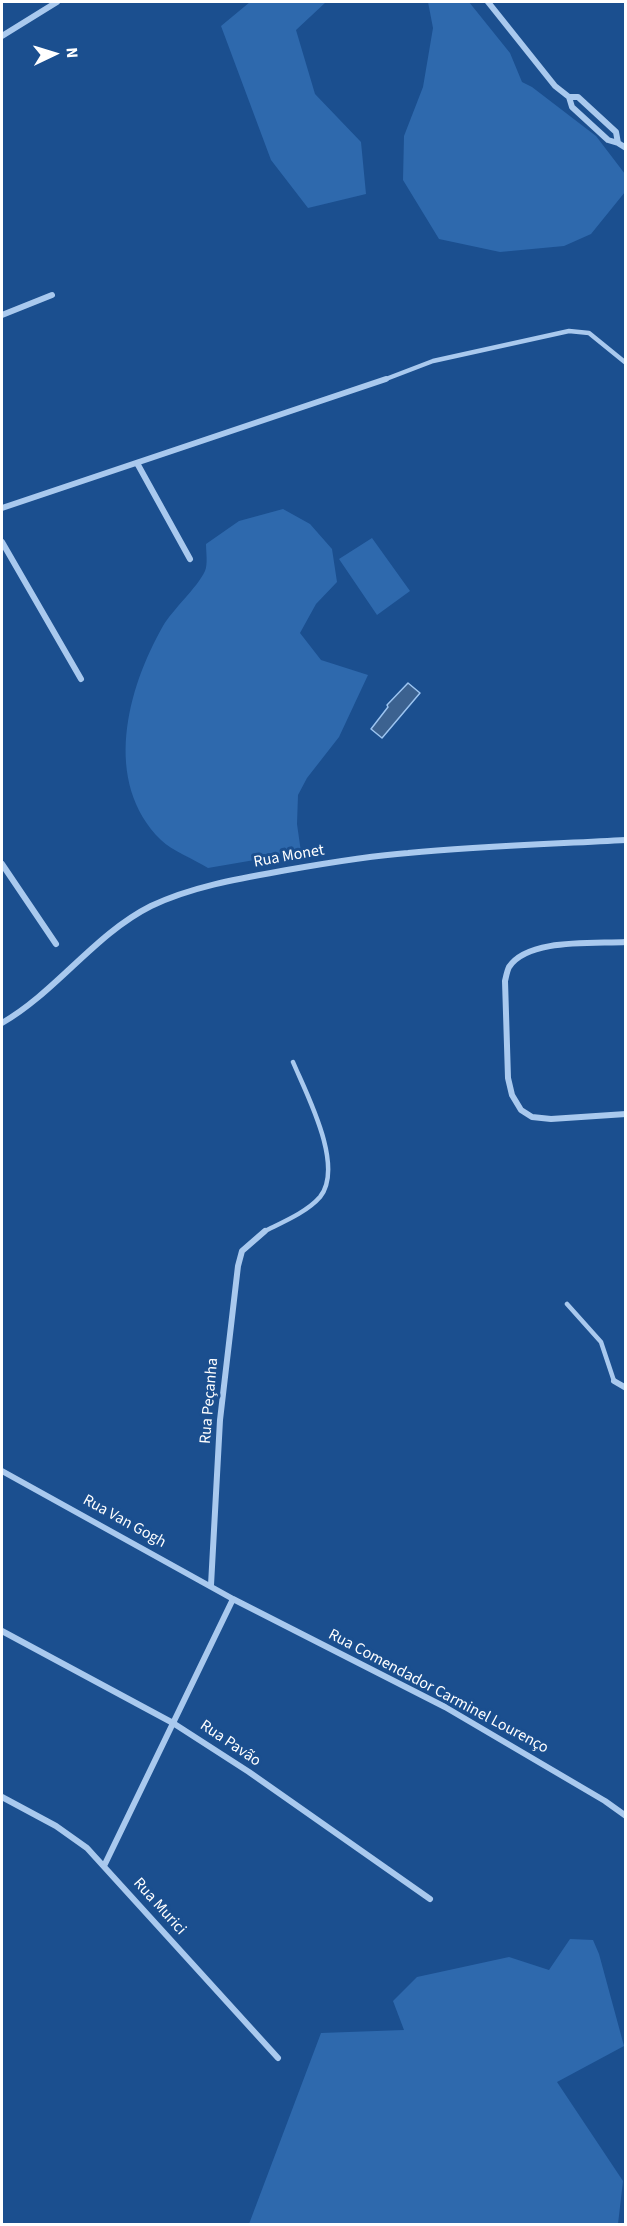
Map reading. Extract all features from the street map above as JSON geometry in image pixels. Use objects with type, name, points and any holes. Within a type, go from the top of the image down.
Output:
[{"type":"street","points":[[2,36],[57,2]]},
{"type":"street","points":[[488,2],[555,86],[569,98],[573,107],[608,140],[626,148]]},
{"type":"street","points":[[569,98],[578,97],[616,132],[618,143]]},
{"type":"street","points":[[2,315],[52,295]]},
{"type":"street","points":[[2,508],[386,380]]},
{"type":"street","points":[[136,463],[190,559]]},
{"type":"street","points":[[2,542],[81,679]]},
{"type":"street","name":"Rua Monet","points":[[2,1023],[40,996],[122,923],[151,906],[182,895],[253,877],[353,859],[408,853],[626,840]]},
{"type":"street","points":[[2,864],[56,944]]},
{"type":"street","points":[[626,942],[546,946],[533,950],[519,957],[508,968],[505,981],[508,1078],[512,1095],[520,1110],[532,1117],[551,1119],[626,1114]]},
{"type":"street","name":"Rua Peçanha","points":[[211,1585],[220,1420],[238,1266],[242,1251],[266,1231]]},
{"type":"street","points":[[614,1381],[626,1388]]},
{"type":"street","name":"Rua Van Gogh","points":[[2,1471],[233,1599]]},
{"type":"street","points":[[104,1866],[233,1599]]},
{"type":"street","name":"Rua Comendador Carminel Lourenço","points":[[233,1599],[445,1707],[606,1801],[626,1816]]},
{"type":"street","name":"Rua Pavão","points":[[2,1632],[173,1723],[249,1772],[430,1899]]},
{"type":"street","name":"Rua Murici","points":[[2,1797],[70,1835],[87,1848],[278,2058]]},
{"type":"lane","points":[[386,380],[433,360],[569,330],[589,333],[626,363]]},
{"type":"lane","points":[[266,1231],[304,1209],[321,1196],[327,1175],[327,1145],[293,1062]]},
{"type":"lane","points":[[567,1304],[601,1342],[614,1381]]},
{"type":"shaded area","points":[[250,2],[326,2],[296,30],[315,94],[361,142],[366,194],[308,208],[271,160],[221,26]]},
{"type":"shaded area","points":[[428,2],[469,2],[510,53],[522,82],[532,87],[596,136],[625,174],[625,192],[591,234],[564,246],[500,252],[439,239],[403,180],[404,136],[423,87],[433,28]]},
{"type":"shaded area","points":[[283,509],[310,524],[332,549],[337,582],[316,604],[300,633],[321,660],[368,675],[339,737],[307,778],[298,795],[297,824],[301,852],[208,868],[166,844],[143,817],[131,791],[126,763],[126,735],[131,706],[139,678],[163,626],[205,571],[206,544],[239,521]]},
{"type":"shaded area","points":[[372,538],[410,591],[377,615],[339,559]]},
{"type":"shaded area","points":[[408,683],[420,693],[382,738],[371,729],[388,707],[387,705]]},
{"type":"shaded area","points":[[570,1939],[593,1940],[599,1954],[624,2046],[557,2082],[623,2181],[618,2224],[249,2224],[321,2033],[404,2030],[393,2001],[417,1977],[509,1957],[549,1970]]}]
